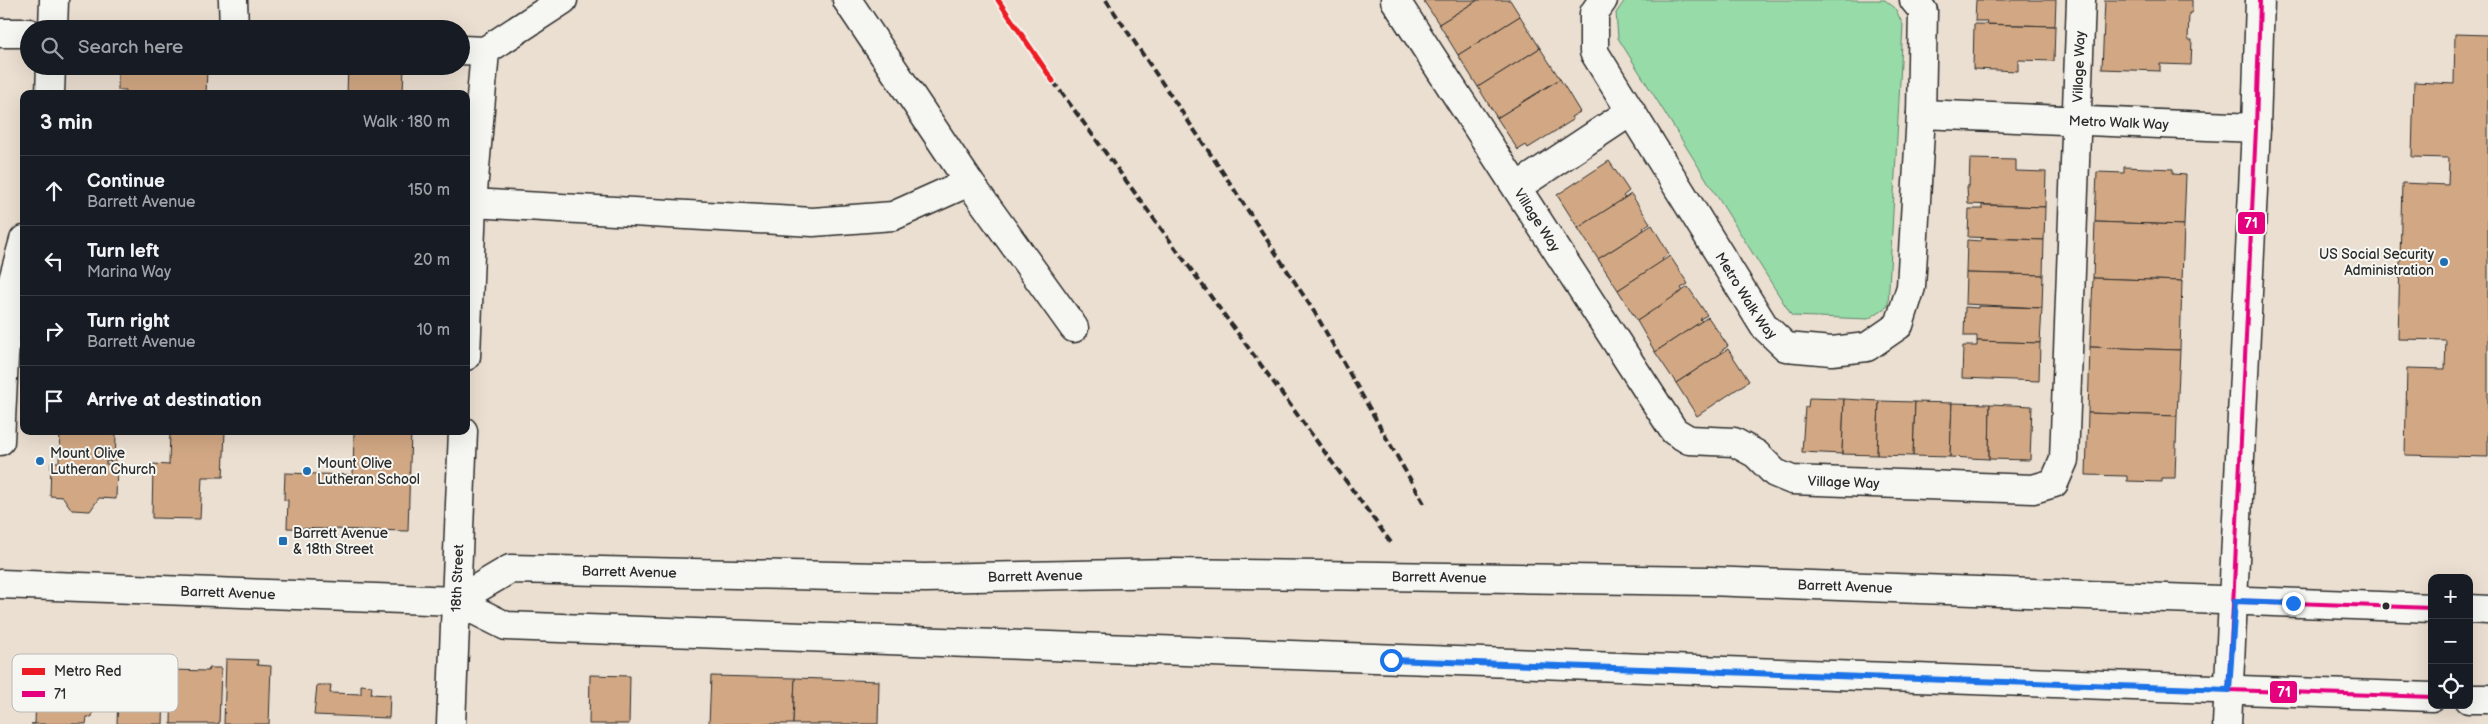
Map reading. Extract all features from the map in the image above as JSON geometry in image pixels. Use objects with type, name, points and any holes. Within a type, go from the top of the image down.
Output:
[{"type":"main road","points":[[53,20],[54,0]]},
{"type":"main road","points":[[233,0],[234,20]]},
{"type":"main road","points":[[470,254],[473,51],[563,0]]},
{"type":"main road","points":[[847,0],[969,182],[1074,328]]},
{"type":"main road","name":"Village Way","points":[[1396,0],[1674,431],[1689,440],[1734,442],[1756,454],[1775,473],[1792,480],[2033,490],[2054,483],[2064,460],[2081,0]]},
{"type":"main road","name":"Metro Walk Way","points":[[1603,0],[1594,13],[1594,52],[1764,326],[1786,347],[1832,351],[1868,347],[1899,325],[1911,286],[1921,114],[1923,11],[1914,0]]},
{"type":"main road","points":[[2227,724],[2235,601],[2260,0]]},
{"type":"main road","points":[[0,32],[20,33]]},
{"type":"main road","points":[[50,90],[51,75]]},
{"type":"main road","points":[[1517,187],[1630,112]]},
{"type":"main road","name":"Metro Walk Way","points":[[1921,114],[2256,128]]},
{"type":"main road","points":[[472,203],[813,222],[893,216],[969,182]]},
{"type":"main road","points":[[0,441],[4,357],[16,307],[10,292],[20,255]]},
{"type":"main road","name":"18th Street","points":[[450,724],[463,435]]},
{"type":"main road","name":"Barrett Avenue","points":[[456,601],[510,568],[925,578],[1173,573],[1708,580],[2428,608]]},
{"type":"main road","name":"Barrett Avenue","points":[[0,584],[456,601],[506,626],[2428,697]]},
{"type":"main road","points":[[2473,609],[2488,610]]},
{"type":"main road","points":[[2473,698],[2488,699]]},
{"type":"green space","points":[[1625,0],[1885,0],[1895,8],[1903,25],[1888,306],[1868,319],[1792,316],[1618,38],[1616,13]]},
{"type":"building","points":[[1423,0],[1478,0],[1439,24]]},
{"type":"building","points":[[1478,0],[1510,0],[1520,16],[1458,55],[1439,24]]},
{"type":"building","points":[[1976,0],[2056,0],[2055,26],[1986,24],[1987,21],[1975,21]]},
{"type":"building","points":[[2105,0],[2192,0],[2192,13],[2189,13],[2188,40],[2192,40],[2191,65],[2160,64],[2160,71],[2102,69]]},
{"type":"building","points":[[1520,16],[1540,48],[1478,87],[1458,55]]},
{"type":"building","points":[[1974,24],[2055,26],[2054,61],[2018,60],[2018,71],[1973,69]]},
{"type":"building","name":"US Social Security Administration","points":[[2455,34],[2488,35],[2488,457],[2405,455],[2407,368],[2445,369],[2446,340],[2398,339],[2402,183],[2448,185],[2449,158],[2412,157],[2414,82],[2454,84]]},
{"type":"building","points":[[1540,48],[1560,79],[1497,118],[1478,87]]},
{"type":"building","points":[[118,75],[207,75],[206,90],[118,90]]},
{"type":"building","points":[[348,75],[404,75],[403,90],[347,90]]},
{"type":"building","points":[[1560,79],[1580,112],[1571,117],[1573,120],[1528,148],[1526,145],[1518,150],[1497,118]]},
{"type":"building","points":[[1970,159],[2016,160],[2016,171],[2046,172],[2045,207],[1968,204],[1967,186],[1969,186]]},
{"type":"building","points":[[1609,161],[1629,191],[1623,196],[1625,198],[1578,228],[1557,195]]},
{"type":"building","points":[[2124,167],[2173,169],[2173,174],[2186,175],[2184,225],[2095,222],[2097,172],[2124,173]]},
{"type":"building","points":[[1631,194],[1650,223],[1643,228],[1644,230],[1598,259],[1578,228]]},
{"type":"building","points":[[1982,205],[2045,207],[2044,240],[1968,237],[1969,209],[1982,209]]},
{"type":"building","points":[[2095,222],[2184,225],[2182,281],[2093,278]]},
{"type":"building","points":[[1652,225],[1669,254],[1662,259],[1663,261],[1618,290],[1598,259]]},
{"type":"building","points":[[1981,238],[2044,240],[2043,275],[1966,273],[1967,240],[1981,241]]},
{"type":"building","points":[[1670,256],[1688,284],[1681,288],[1683,291],[1637,321],[1618,290]]},
{"type":"building","points":[[1966,273],[2043,275],[2042,308],[1965,304]]},
{"type":"building","points":[[2093,278],[2182,281],[2180,350],[2090,347]]},
{"type":"building","points":[[1688,287],[1707,315],[1700,319],[1702,321],[1655,352],[1637,321]]},
{"type":"building","points":[[1978,306],[2042,308],[2040,343],[1977,341],[1977,336],[1964,336],[1965,307],[1978,308]]},
{"type":"building","points":[[1708,317],[1728,346],[1721,351],[1722,353],[1676,383],[1655,352]]},
{"type":"building","points":[[1977,341],[2040,343],[2039,381],[1962,378],[1963,346],[1977,346]]},
{"type":"building","points":[[2090,347],[2180,350],[2177,416],[2088,413]]},
{"type":"building","points":[[1728,349],[1749,381],[1697,416],[1676,383]]},
{"type":"building","points":[[1809,398],[1844,399],[1842,454],[1802,452],[1805,407],[1808,407]]},
{"type":"building","points":[[1844,399],[1879,401],[1877,455],[1842,454]]},
{"type":"building","points":[[1879,401],[1915,402],[1913,456],[1877,455]]},
{"type":"building","points":[[1915,402],[1952,403],[1950,457],[1913,456]]},
{"type":"building","points":[[1952,403],[1990,404],[1989,459],[1950,457]]},
{"type":"building","points":[[1990,404],[2032,406],[2030,460],[1989,459]]},
{"type":"building","points":[[2088,413],[2177,416],[2175,478],[2162,478],[2162,482],[2127,481],[2127,476],[2086,475]]},
{"type":"building","points":[[60,435],[116,435],[115,462],[106,461],[106,464],[117,465],[116,499],[99,498],[90,511],[72,510],[63,497],[50,496],[51,462],[59,462]]},
{"type":"building","points":[[170,435],[225,435],[223,477],[202,477],[200,519],[152,518],[153,464],[169,465]]},
{"type":"building","points":[[354,435],[411,435],[408,531],[287,528],[288,500],[284,500],[285,473],[353,475]]},
{"type":"building","points":[[226,659],[258,660],[257,665],[271,666],[269,724],[224,724]]},
{"type":"building","points":[[209,668],[221,668],[219,724],[171,724],[171,712],[178,712],[178,670],[208,671]]},
{"type":"building","points":[[590,675],[630,676],[629,724],[589,724]]},
{"type":"building","points":[[711,676],[795,678],[793,724],[709,724]]},
{"type":"building","points":[[795,678],[879,681],[878,724],[793,724]]},
{"type":"building","points":[[317,685],[331,685],[330,693],[361,694],[361,685],[372,686],[371,694],[390,695],[389,718],[314,715]]},
{"type":"building","points":[[35,712],[92,712],[92,717],[87,717],[86,724],[35,724]]},
{"type":"building","points":[[117,712],[163,712],[163,724],[117,724]]},
{"type":"railway","points":[[1106,0],[1224,174],[1315,313],[1426,507]]},
{"type":"railway","points":[[1053,81],[1392,544]]},
{"type":"metro line","name":"Red","points":[[998,0],[1053,81]]},
{"type":"transit line","name":"71","points":[[2260,0],[2256,128],[2229,690],[2428,697]]},
{"type":"transit line","name":"71","points":[[2235,601],[2428,608]]},
{"type":"place","name":"US Social Security Administration","points":[[2444,262]]},
{"type":"place","name":"Mount Olive Lutheran Church","points":[[40,461]]},
{"type":"place","name":"Mount Olive Lutheran School","points":[[307,471]]},
{"type":"place","name":"Barrett Avenue & 18th Street","points":[[283,541]]},
{"type":"route","points":[[1391,660],[2229,690],[2235,601],[2293,603]]}]
